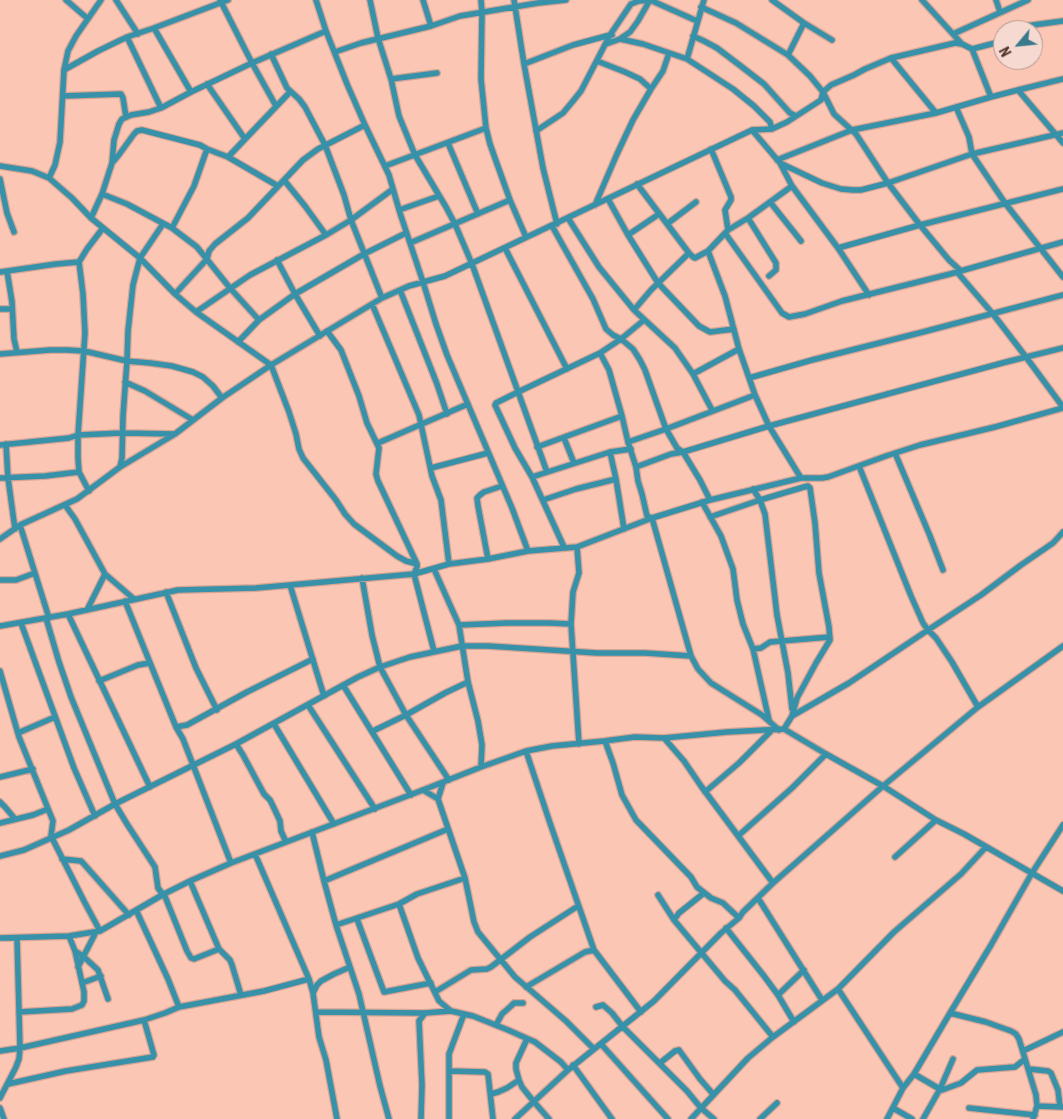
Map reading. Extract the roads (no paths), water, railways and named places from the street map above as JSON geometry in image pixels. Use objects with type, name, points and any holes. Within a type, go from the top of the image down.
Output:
[{"type":"street","points":[[66,0],[88,19]]},
{"type":"street","points":[[49,178],[55,165],[60,142],[64,70],[68,51],[101,0]]},
{"type":"street","points":[[116,0],[138,34]]},
{"type":"street","points":[[64,70],[127,37],[228,0]]},
{"type":"street","points":[[317,0],[326,31],[365,125],[386,166],[441,339],[528,551]]},
{"type":"street","points":[[370,0],[399,116],[415,155],[454,224],[472,264],[546,472]]},
{"type":"street","points":[[423,0],[431,26]]},
{"type":"street","points":[[480,0],[482,12],[481,80],[486,128],[510,200],[526,237]]},
{"type":"street","points":[[514,0],[536,132],[555,225],[593,299],[606,329],[633,349],[646,370],[666,429],[677,448],[683,452],[710,500]]},
{"type":"street","points":[[335,52],[378,38],[431,26],[445,20],[482,12],[566,0]]},
{"type":"street","points":[[536,132],[574,102],[610,35],[631,4],[638,0],[659,2],[697,20]]},
{"type":"street","points":[[606,44],[620,39],[630,32],[650,0]]},
{"type":"street","points":[[687,59],[704,0]]},
{"type":"street","points":[[772,0],[832,40]]},
{"type":"street","points":[[922,0],[962,44],[972,49],[993,44]]},
{"type":"street","points":[[996,0],[1000,12]]},
{"type":"street","points":[[953,34],[1028,0]]},
{"type":"street","points":[[221,1],[276,106]]},
{"type":"street","points":[[0,626],[68,614],[166,592],[191,589],[256,588],[414,574],[449,564],[528,551],[576,547],[652,518],[702,502],[801,478],[828,477],[935,441],[1063,408],[1026,357],[920,225],[852,130],[834,114],[823,92],[810,76],[788,55],[736,23],[701,7]]},
{"type":"street","points":[[1043,24],[1063,21]]},
{"type":"street","points":[[788,55],[804,23]]},
{"type":"street","points":[[154,28],[191,92]]},
{"type":"street","points":[[91,218],[102,194],[112,163],[114,140],[119,124],[126,116],[161,108],[271,54],[326,31]]},
{"type":"street","points":[[524,64],[573,45],[610,35],[687,59],[733,89],[754,106],[770,122],[772,129]]},
{"type":"street","points":[[693,36],[717,48],[764,84],[790,113],[796,116]]},
{"type":"street","points":[[127,37],[161,108]]},
{"type":"street","points":[[0,538],[44,513],[65,505],[88,491],[120,467],[175,434],[222,398],[271,365],[382,298],[400,290],[445,276],[472,264],[752,130],[772,129],[787,122],[821,100],[823,92],[831,84],[891,58],[962,44]]},
{"type":"street","points":[[972,49],[990,97]]},
{"type":"street","points":[[271,54],[286,88],[305,107],[325,146],[344,195],[351,220],[382,298]]},
{"type":"street","points":[[595,205],[629,129],[663,71],[669,54]]},
{"type":"street","points":[[891,58],[936,113]]},
{"type":"street","points":[[597,62],[640,79],[651,89]]},
{"type":"street","points":[[391,79],[437,73]]},
{"type":"street","points":[[779,161],[852,130],[936,113],[1063,79]]},
{"type":"street","points":[[207,84],[245,139]]},
{"type":"street","points":[[1018,90],[1060,134],[1063,143]]},
{"type":"street","points":[[228,157],[290,92]]},
{"type":"street","points":[[63,96],[121,94],[123,96],[126,116]]},
{"type":"street","points":[[956,107],[969,137],[972,154],[1005,203],[1063,277]]},
{"type":"street","points":[[176,294],[207,259],[209,251],[215,244],[248,218],[303,160],[318,149],[365,125]]},
{"type":"street","points":[[386,166],[486,128]]},
{"type":"street","points":[[112,163],[134,134],[140,130],[200,145],[228,157],[278,186]]},
{"type":"street","points":[[752,130],[779,161],[792,186],[869,294]]},
{"type":"street","points":[[779,161],[822,183],[841,189],[861,190],[972,154],[1060,134]]},
{"type":"street","points":[[448,143],[478,214]]},
{"type":"street","points":[[172,228],[194,186],[207,149]]},
{"type":"street","points":[[711,150],[731,197],[725,210],[726,232],[782,313],[790,317],[805,314],[842,301],[959,272],[1063,242]]},
{"type":"street","points":[[0,166],[32,171],[49,178],[91,218],[140,258],[196,312],[271,365],[289,412],[303,458],[336,500],[344,514],[354,524],[398,556],[406,561],[417,564]]},
{"type":"street","points":[[0,179],[7,213],[14,232]]},
{"type":"street","points":[[284,180],[326,235]]},
{"type":"street","points":[[637,184],[689,253],[695,258],[708,251],[726,232],[792,186]]},
{"type":"street","points":[[838,248],[1063,189]]},
{"type":"street","points":[[196,312],[250,275],[351,220],[393,190]]},
{"type":"street","points":[[102,194],[172,228],[197,247],[259,320]]},
{"type":"street","points":[[399,210],[439,196]]},
{"type":"street","points":[[608,199],[658,283],[699,326],[710,332],[734,329]]},
{"type":"street","points":[[410,243],[510,200]]},
{"type":"street","points":[[667,224],[696,202]]},
{"type":"street","points":[[770,202],[801,241]]},
{"type":"street","points":[[628,235],[659,214]]},
{"type":"street","points":[[568,218],[599,266],[634,310],[674,348],[693,374],[712,410]]},
{"type":"street","points":[[748,218],[776,263],[776,270],[769,276]]},
{"type":"street","points":[[120,467],[130,302],[133,285],[140,258],[163,224]]},
{"type":"street","points":[[88,491],[79,472],[78,435],[85,333],[79,262],[103,228]]},
{"type":"street","points":[[238,342],[259,320],[295,294],[364,254],[406,233]]},
{"type":"street","points":[[505,248],[567,369]]},
{"type":"street","points":[[708,251],[726,296],[739,349],[755,395],[769,426],[801,478]]},
{"type":"street","points":[[634,310],[689,253]]},
{"type":"street","points":[[277,260],[320,336]]},
{"type":"street","points":[[949,260],[950,274]]},
{"type":"street","points":[[0,272],[79,262]]},
{"type":"street","points":[[7,271],[17,352]]},
{"type":"street","points":[[400,290],[447,414]]},
{"type":"street","points":[[749,378],[1063,295]]},
{"type":"street","points":[[372,304],[413,400],[421,424],[431,468],[441,500],[449,564]]},
{"type":"street","points":[[0,308],[12,309]]},
{"type":"street","points":[[564,547],[532,477],[495,408],[496,404],[600,353],[644,320]]},
{"type":"street","points":[[327,331],[341,350],[359,396],[367,423],[378,443],[379,457],[376,474],[417,564],[414,574],[434,651]]},
{"type":"street","points":[[636,467],[671,454],[769,426],[1063,348]]},
{"type":"street","points":[[693,374],[739,349]]},
{"type":"street","points":[[0,354],[50,350],[84,351],[127,361],[172,366],[203,377],[222,398]]},
{"type":"street","points":[[600,353],[609,370],[636,467],[647,516],[652,518],[691,656],[698,669],[711,683],[762,715],[778,730],[883,786],[936,820],[1063,891]]},
{"type":"street","points":[[125,382],[145,391],[193,420]]},
{"type":"street","points":[[628,442],[755,395]]},
{"type":"street","points":[[378,443],[468,404]]},
{"type":"street","points":[[537,447],[622,416]]},
{"type":"street","points":[[175,434],[122,433],[78,435],[69,438],[3,445],[18,527],[35,573],[65,681],[116,804],[154,864],[158,888],[164,894],[192,959],[219,949]]},
{"type":"street","points":[[564,438],[574,463]]},
{"type":"street","points":[[532,477],[610,452],[631,449]]},
{"type":"street","points":[[610,452],[624,529]]},
{"type":"street","points":[[431,468],[488,453]]},
{"type":"street","points":[[895,453],[943,570]]},
{"type":"street","points":[[859,466],[911,596],[928,630],[942,647],[978,708]]},
{"type":"street","points":[[0,478],[79,472]]},
{"type":"street","points":[[543,500],[616,479]]},
{"type":"street","points":[[488,559],[479,514],[478,498],[484,492],[502,486]]},
{"type":"street","points":[[710,517],[804,487],[808,486],[810,488],[819,573],[830,640],[816,662],[792,714]]},
{"type":"street","points":[[753,489],[760,500],[765,514],[777,614],[788,673],[792,714]]},
{"type":"street","points":[[702,502],[721,536],[732,569],[737,600],[753,650],[769,720]]},
{"type":"street","points":[[65,505],[75,519],[105,574],[134,599]]},
{"type":"street","points":[[705,792],[778,730],[792,714],[849,683],[981,596],[1020,564],[1054,543],[1063,532]]},
{"type":"street","points":[[576,547],[579,574],[573,592],[571,624],[578,744]]},
{"type":"street","points":[[434,569],[458,624],[482,745],[481,767]]},
{"type":"street","points":[[0,580],[16,580],[35,573]]},
{"type":"street","points":[[87,610],[105,574]]},
{"type":"street","points":[[362,578],[380,667],[406,715],[446,781]]},
{"type":"street","points":[[290,585],[324,696]]},
{"type":"street","points":[[166,592],[196,668],[217,710]]},
{"type":"street","points":[[125,601],[176,727],[183,739],[231,863]]},
{"type":"street","points":[[68,614],[150,787]]},
{"type":"street","points":[[21,622],[74,768],[95,816]]},
{"type":"street","points":[[458,624],[549,622],[571,624]]},
{"type":"street","points":[[753,650],[761,648],[768,643],[830,637]]},
{"type":"street","points":[[0,856],[24,850],[74,828],[116,804],[274,724],[343,685],[380,667],[410,657],[462,646],[597,653],[645,652],[691,656]]},
{"type":"street","points":[[515,1119],[573,1065],[654,1001],[742,912],[883,786],[978,708],[1063,646]]},
{"type":"street","points":[[176,727],[187,725],[313,659]]},
{"type":"street","points":[[100,681],[138,665],[150,663]]},
{"type":"street","points":[[0,671],[22,746],[53,821],[51,836],[98,931]]},
{"type":"street","points":[[373,731],[468,682]]},
{"type":"street","points":[[343,685],[411,795]]},
{"type":"street","points":[[308,705],[375,809]]},
{"type":"street","points":[[18,733],[55,717]]},
{"type":"street","points":[[274,724],[334,824]]},
{"type":"street","points":[[183,739],[187,725]]},
{"type":"street","points":[[0,938],[69,936],[98,931],[164,894],[231,863],[526,751],[552,746],[635,737],[664,738],[727,732],[778,730]]},
{"type":"street","points":[[664,738],[684,761],[773,883]]},
{"type":"street","points":[[604,741],[613,763],[622,796],[636,820],[691,877],[697,887],[711,898],[722,903],[738,918]]},
{"type":"street","points":[[236,744],[264,794],[270,800],[280,821],[281,831],[286,842]]},
{"type":"street","points":[[526,751],[594,950],[641,1012]]},
{"type":"street","points":[[738,836],[792,788],[826,754]]},
{"type":"street","points":[[0,777],[33,770]]},
{"type":"street","points":[[438,799],[446,781]]},
{"type":"street","points":[[423,790],[438,799],[465,878],[474,922],[478,932],[515,977],[566,1021],[594,1049]]},
{"type":"street","points":[[0,802],[15,819]]},
{"type":"street","points":[[0,823],[33,815],[48,809]]},
{"type":"street","points":[[896,857],[936,820]]},
{"type":"street","points":[[887,1119],[903,1088],[914,1074],[1032,873],[1063,825]]},
{"type":"street","points":[[324,881],[448,829]]},
{"type":"street","points":[[312,832],[336,925],[358,994],[389,1119]]},
{"type":"street","points":[[690,1119],[748,1058],[838,989],[907,920],[953,882],[986,847]]},
{"type":"street","points":[[255,854],[309,979],[337,1119]]},
{"type":"street","points":[[62,859],[83,862],[129,914]]},
{"type":"street","points":[[336,925],[399,904],[417,894],[465,878]]},
{"type":"street","points":[[190,881],[219,949],[230,960],[241,995]]},
{"type":"street","points":[[674,920],[678,913],[704,893]]},
{"type":"street","points":[[658,895],[674,920],[773,1037]]},
{"type":"street","points":[[758,898],[822,1000]]},
{"type":"street","points":[[399,904],[414,948],[439,1001],[451,1011]]},
{"type":"street","points":[[435,992],[471,970],[487,969],[530,937],[578,906]]},
{"type":"street","points":[[136,910],[179,1007]]},
{"type":"street","points":[[357,918],[384,992],[431,983]]},
{"type":"street","points":[[726,928],[778,995],[794,1022]]},
{"type":"street","points":[[78,967],[98,931]]},
{"type":"street","points":[[19,1012],[72,1009],[82,1005],[84,992],[69,936]]},
{"type":"street","points":[[0,1096],[8,1084],[19,1058],[17,938]]},
{"type":"street","points":[[526,987],[585,952],[594,950]]},
{"type":"street","points":[[74,951],[95,967],[101,976],[108,999]]},
{"type":"street","points":[[313,993],[317,984],[321,981],[350,967]]},
{"type":"street","points":[[778,995],[804,970]]},
{"type":"street","points":[[82,982],[101,976]]},
{"type":"street","points":[[0,1051],[144,1020],[179,1007],[264,991],[309,979]]},
{"type":"street","points":[[838,989],[903,1088]]},
{"type":"street","points":[[421,1119],[422,1085],[419,1021],[439,1001]]},
{"type":"street","points":[[496,1025],[502,1014],[514,1003],[523,1003]]},
{"type":"street","points":[[596,1007],[603,1005],[612,1013],[623,1027],[688,1091],[701,1108],[714,1119]]},
{"type":"street","points":[[316,1012],[451,1011],[496,1025],[535,1042],[561,1062],[568,1070]]},
{"type":"street","points":[[950,1013],[986,1022],[1016,1034],[1036,1095],[1037,1106],[1034,1117],[969,1108]]},
{"type":"street","points":[[449,1119],[449,1054],[464,1014]]},
{"type":"street","points":[[8,1084],[66,1071],[153,1057],[144,1020]]},
{"type":"street","points":[[1023,1051],[1063,1032]]},
{"type":"street","points":[[527,1039],[516,1063],[519,1080],[522,1087],[549,1119]]},
{"type":"street","points":[[601,1044],[668,1119]]},
{"type":"street","points":[[660,1063],[679,1050],[713,1094]]},
{"type":"street","points":[[923,1119],[940,1090],[953,1059]]},
{"type":"street","points":[[914,1074],[940,1090],[961,1083],[977,1070],[1016,1067],[1025,1059]]},
{"type":"street","points":[[573,1065],[612,1119]]},
{"type":"street","points":[[1029,1070],[1048,1071],[1051,1073],[1058,1090],[1061,1107],[1037,1106]]},
{"type":"street","points":[[449,1071],[485,1072],[488,1074],[493,1119]]},
{"type":"street","points":[[491,1094],[507,1088],[519,1080]]},
{"type":"street","points":[[760,1119],[777,1104]]},
{"type":"street","points":[[0,1108],[4,1119]]},
{"type":"street","points":[[893,1108],[912,1119]]}]
